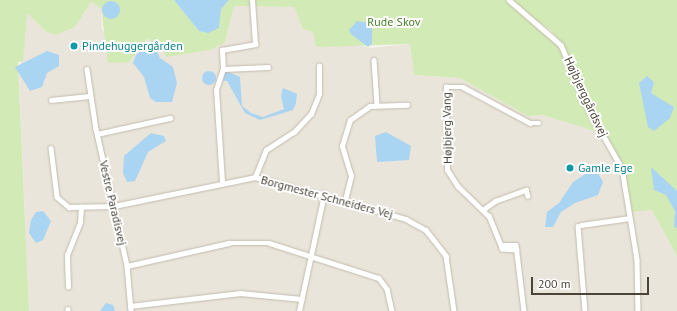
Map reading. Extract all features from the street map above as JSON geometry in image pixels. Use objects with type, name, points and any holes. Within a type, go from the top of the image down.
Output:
[{"type":"street","points":[[222,182],[216,90],[223,69],[224,48],[255,44],[252,0]]},
{"type":"street","name":"Højbjerggårdsvej","points":[[509,0],[561,45],[590,112],[622,168],[639,278],[638,311]]},
{"type":"street","points":[[374,60],[377,104]]},
{"type":"street","points":[[255,177],[266,150],[294,132],[311,114],[319,94],[319,66]]},
{"type":"street","points":[[223,69],[268,67]]},
{"type":"street","name":"Vestre Paradisvej","points":[[87,69],[89,96],[127,266],[130,308]]},
{"type":"street","name":"Højbjerg Vang","points":[[524,311],[517,250],[505,250],[501,245],[484,209],[458,187],[447,170],[446,87],[463,87],[530,123],[539,123]]},
{"type":"street","points":[[51,100],[89,96]]},
{"type":"street","points":[[345,200],[351,176],[342,146],[345,129],[356,114],[377,104],[407,105]]},
{"type":"street","points":[[97,134],[170,118]]},
{"type":"street","name":"Borgmester Schneiders Vej","points":[[51,148],[57,197],[64,205],[81,207],[114,206],[222,182],[255,177],[324,194],[406,219],[435,238],[449,265],[454,311]]},
{"type":"street","points":[[484,209],[494,201],[526,190],[528,196]]},
{"type":"street","points":[[299,311],[324,194]]},
{"type":"street","points":[[68,287],[67,254],[80,222],[81,207]]},
{"type":"street","points":[[585,311],[579,226],[630,218]]},
{"type":"street","points":[[127,266],[245,241],[269,243],[379,278],[387,289],[392,311]]},
{"type":"street","points":[[130,308],[240,293],[302,299]]},
{"type":"shaded area","points":[[91,2],[101,8],[102,29],[129,62],[147,39],[162,46],[225,42],[234,6],[294,7],[303,29],[370,48],[410,44],[414,75],[460,78],[528,116],[542,115],[598,132],[620,168],[627,212],[652,210],[677,256],[677,311],[29,311],[19,77],[26,12],[45,31],[75,27]]},
{"type":"green space","name":"Rude Skov","points":[[0,0],[174,0],[199,31],[219,28],[221,8],[229,0],[506,0],[560,46],[598,132],[542,115],[528,116],[460,78],[414,75],[410,44],[316,47],[313,32],[303,29],[294,7],[234,6],[225,42],[210,50],[166,57],[162,46],[147,39],[129,62],[108,63],[101,8],[91,2],[75,27],[56,35],[45,31],[27,13],[23,61],[18,62],[29,311],[0,311]]},
{"type":"green space","points":[[515,0],[677,0],[677,256],[652,210],[631,212],[623,166],[593,112],[562,43],[550,30],[512,3]]},
{"type":"water","points":[[174,0],[229,0],[221,9],[219,28],[208,33],[199,31]]},
{"type":"water","points":[[111,1],[117,4],[120,10],[117,16],[111,19],[105,16],[102,10],[105,4]]},
{"type":"water","points":[[357,21],[368,23],[372,29],[372,44],[368,47],[351,34],[349,30]]},
{"type":"water","points":[[152,41],[160,58],[173,67],[177,83],[172,102],[156,102],[150,98],[144,77],[133,63],[136,55]]},
{"type":"water","points":[[47,51],[59,55],[59,66],[47,73],[42,87],[30,91],[15,67]]},
{"type":"water","points":[[209,71],[214,73],[216,78],[214,83],[209,85],[204,83],[202,78],[204,73]]},
{"type":"water","points":[[226,71],[240,77],[242,106],[251,113],[263,117],[284,109],[281,96],[283,88],[297,94],[296,103],[293,110],[260,120],[245,113],[227,81],[221,80]]},
{"type":"water","points":[[647,76],[654,82],[651,93],[674,107],[670,118],[654,131],[648,127],[639,83]]},
{"type":"water","points":[[386,132],[411,146],[409,160],[377,162],[375,136]]},
{"type":"water","points":[[151,133],[164,136],[166,141],[148,152],[135,181],[127,182],[123,173],[124,156]]},
{"type":"water","points":[[651,167],[677,191],[677,228],[674,227],[675,211],[666,195],[654,190]]},
{"type":"water","points":[[590,171],[598,173],[603,182],[598,195],[575,203],[561,212],[553,227],[545,227],[547,212],[559,203],[573,182]]},
{"type":"water","points":[[43,211],[51,221],[43,240],[36,243],[29,233],[31,220],[36,212]]},
{"type":"water","points":[[106,303],[113,305],[115,311],[100,311]]},
{"type":"place","name":"Pindehuggergården","points":[[74,46]]},
{"type":"place","name":"Gamle Ege","points":[[570,168]]}]
